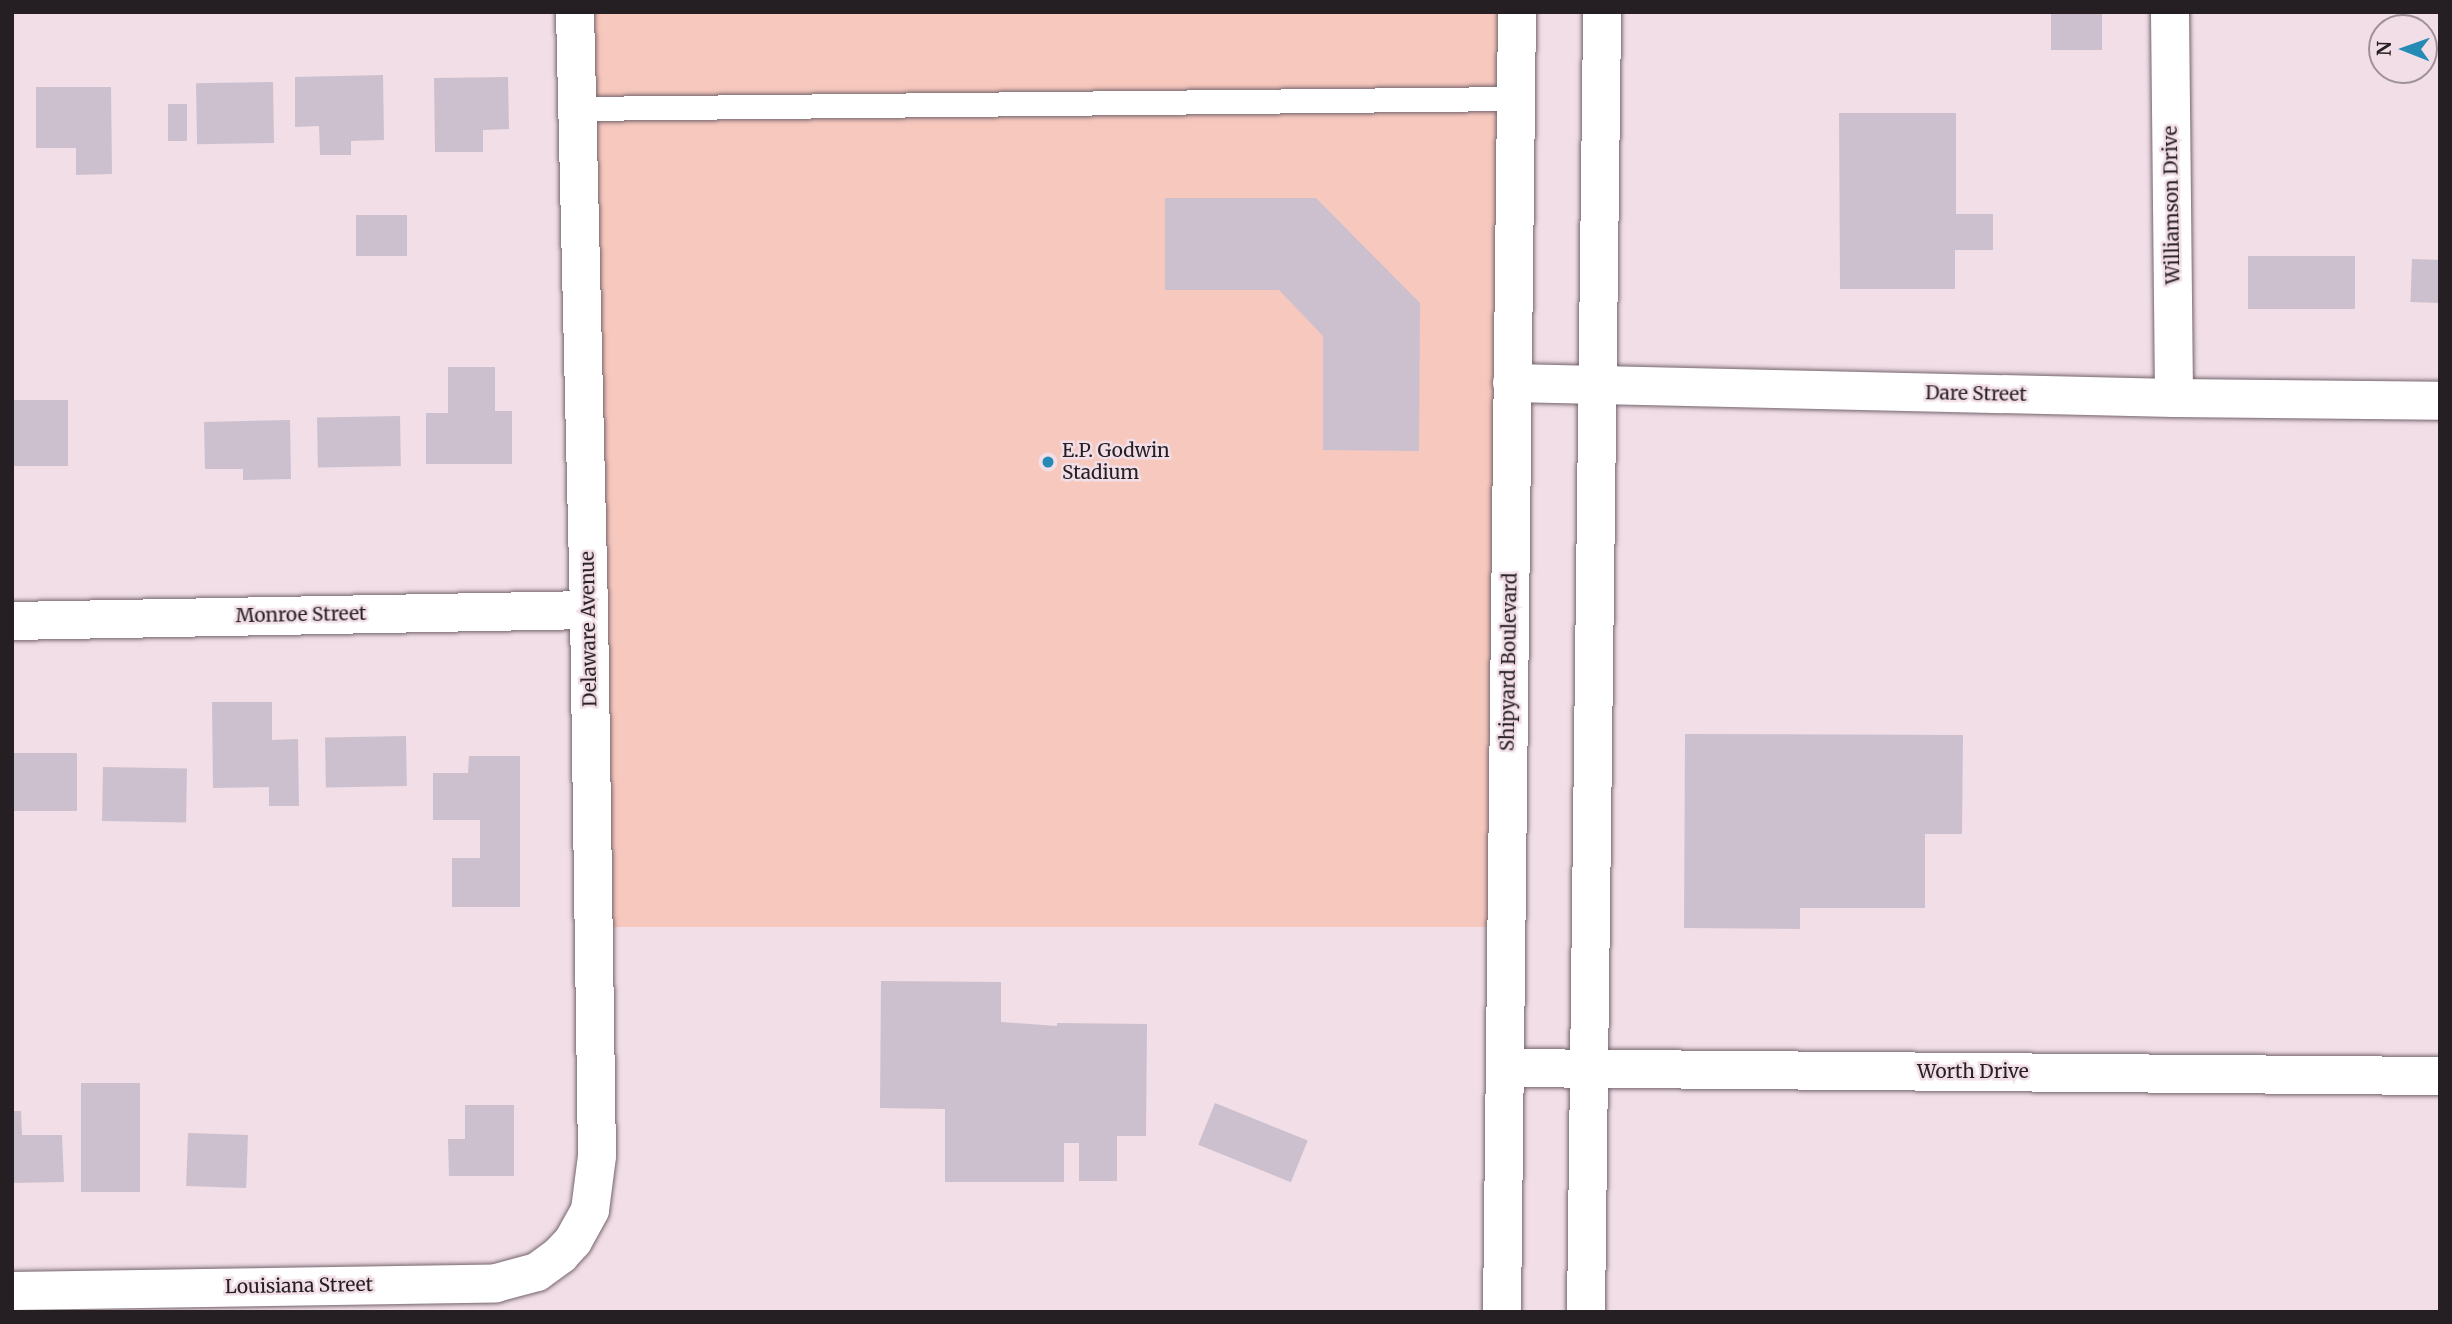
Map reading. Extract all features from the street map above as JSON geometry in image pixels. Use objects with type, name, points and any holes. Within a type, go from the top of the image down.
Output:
[{"type":"street","name":"Delaware Avenue","points":[[573,1241],[590,1210],[597,1156],[589,610],[575,12]]},
{"type":"street","name":"Shipyard Boulevard","points":[[1502,1312],[1517,12]]},
{"type":"street","points":[[1586,1312],[1602,12]]},
{"type":"street","name":"Williamson Drive","points":[[2170,12],[2174,398]]},
{"type":"street","name":"Dare Street","points":[[1512,383],[2174,398],[2440,401]]},
{"type":"street","name":"Monroe Street","points":[[12,621],[589,610]]},
{"type":"street","name":"Worth Drive","points":[[1505,1069],[2440,1076]]},
{"type":"street","name":"Louisiana Street","points":[[12,1291],[496,1283],[537,1272],[573,1241]]},
{"type":"lane","points":[[577,109],[1516,99]]},
{"type":"shaded area","name":"E.P. Godwin Stadium","points":[[575,12],[1517,12],[1517,927],[575,927]]},
{"type":"building","points":[[2051,12],[2102,12],[2102,50],[2051,50]]},
{"type":"building","points":[[383,75],[384,140],[351,141],[351,155],[320,155],[319,126],[295,127],[295,77]]},
{"type":"building","points":[[508,77],[509,129],[483,130],[483,152],[435,152],[434,78]]},
{"type":"building","points":[[273,82],[274,143],[197,144],[196,83]]},
{"type":"building","points":[[36,87],[111,87],[112,174],[76,175],[76,148],[36,148]]},
{"type":"building","points":[[168,104],[187,104],[187,141],[168,141]]},
{"type":"building","points":[[1839,113],[1956,113],[1956,214],[1993,214],[1993,250],[1955,250],[1955,289],[1840,289]]},
{"type":"building","points":[[1165,198],[1316,198],[1420,303],[1419,451],[1323,450],[1323,336],[1279,290],[1165,290]]},
{"type":"building","points":[[356,215],[407,215],[407,256],[356,256]]},
{"type":"building","points":[[2248,256],[2355,256],[2355,309],[2248,309]]},
{"type":"building","points":[[2412,259],[2440,260],[2438,303],[2410,302]]},
{"type":"building","points":[[448,367],[495,367],[495,411],[512,411],[512,464],[426,464],[426,413],[448,413]]},
{"type":"building","points":[[12,400],[68,400],[68,466],[12,466]]},
{"type":"building","points":[[400,416],[401,466],[318,467],[317,417]]},
{"type":"building","points":[[290,420],[291,479],[243,480],[243,469],[205,469],[204,422]]},
{"type":"building","points":[[212,702],[272,702],[272,740],[298,739],[299,806],[269,806],[269,787],[213,788]]},
{"type":"building","points":[[1685,734],[1963,735],[1962,834],[1925,834],[1925,908],[1800,908],[1800,929],[1684,928]]},
{"type":"building","points":[[406,736],[407,786],[326,787],[325,737]]},
{"type":"building","points":[[12,753],[77,753],[77,811],[12,811]]},
{"type":"building","points":[[469,756],[520,756],[520,907],[452,907],[452,858],[480,858],[480,820],[433,820],[433,773],[468,773]]},
{"type":"building","points":[[103,767],[187,768],[186,822],[102,821]]},
{"type":"building","points":[[881,981],[1001,982],[1001,1022],[1057,1026],[1057,1023],[1147,1024],[1146,1136],[1117,1136],[1117,1181],[1079,1181],[1079,1143],[1064,1143],[1064,1182],[945,1182],[945,1109],[880,1108]]},
{"type":"building","points":[[81,1083],[140,1083],[140,1192],[81,1192]]},
{"type":"building","points":[[1215,1103],[1308,1140],[1291,1182],[1198,1145]]},
{"type":"building","points":[[465,1105],[514,1105],[514,1176],[449,1176],[448,1139],[465,1139]]},
{"type":"building","points":[[12,1111],[21,1111],[22,1135],[62,1135],[64,1182],[12,1183]]},
{"type":"building","points":[[188,1133],[248,1135],[246,1188],[186,1186]]},
{"type":"place","name":"E.P. Godwin Stadium","points":[[1048,462]]}]
